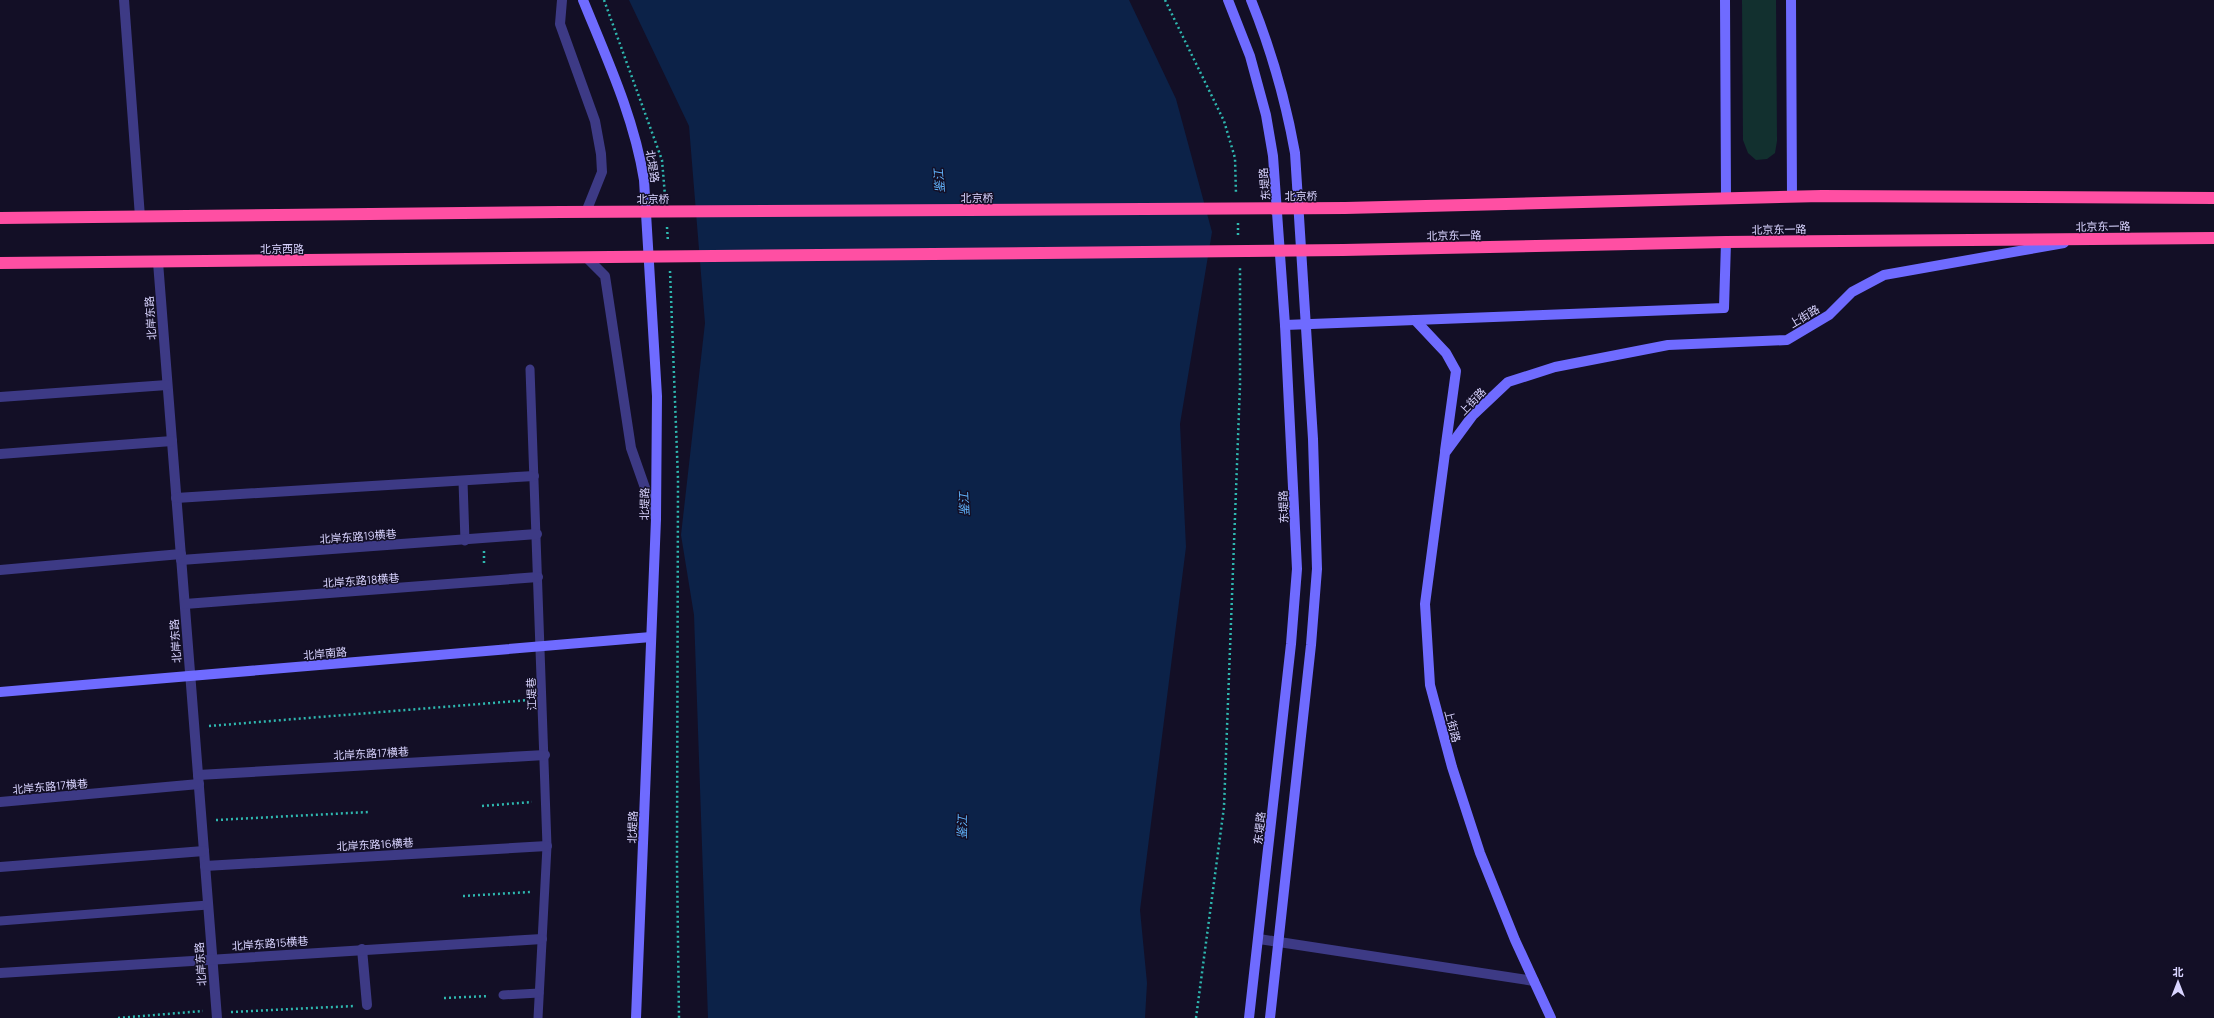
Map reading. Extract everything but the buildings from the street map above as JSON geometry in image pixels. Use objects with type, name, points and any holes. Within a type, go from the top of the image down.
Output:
[{"type":"highway","name":"北京桥","points":[[140,217],[561,212],[1345,208],[1726,198]]},
{"type":"highway","points":[[1726,198],[2214,198]]},
{"type":"highway","points":[[0,218],[140,217]]},
{"type":"highway","name":"北京东一路","points":[[587,258],[1344,250],[1726,242],[2214,238]]},
{"type":"highway","name":"北京西路","points":[[0,263],[587,258]]},
{"type":"main road","name":"北堤路","points":[[583,0],[630,116],[639,151],[644,180],[656,396],[656,519],[636,1018]]},
{"type":"main road","name":"东堤路","points":[[1228,0],[1250,56],[1266,115],[1274,156],[1285,325],[1297,569],[1291,644],[1249,1018]]},
{"type":"main road","points":[[1251,0],[1270,49],[1287,110],[1295,153],[1306,324],[1317,569],[1311,645],[1270,1018]]},
{"type":"main road","points":[[1725,0],[1726,198]]},
{"type":"main road","points":[[1791,0],[1792,197]]},
{"type":"main road","name":"上街路","points":[[1551,1018],[1480,854],[1452,767],[1430,685],[1425,604],[1445,453],[1473,415],[1508,382],[1555,367],[1668,345],[1788,340],[1829,315],[1852,292],[1884,275],[2087,239]]},
{"type":"main road","points":[[1285,325],[1724,308],[1726,242]]},
{"type":"main road","points":[[1415,320],[1446,353],[1456,371],[1445,453]]},
{"type":"main road","name":"北岸南路","points":[[0,692],[652,637]]},
{"type":"street","points":[[124,0],[140,217]]},
{"type":"street","points":[[562,0],[560,24],[595,122],[601,154],[602,172],[586,212]]},
{"type":"street","points":[[587,258],[605,276],[631,448],[656,519]]},
{"type":"street","name":"北岸东路","points":[[158,262],[216,1014]]},
{"type":"street","points":[[0,397],[167,385]]},
{"type":"street","points":[[0,454],[172,441]]},
{"type":"street","points":[[176,498],[534,476]]},
{"type":"street","name":"北岸东路19横巷","points":[[0,570],[181,557],[466,541],[537,534]]},
{"type":"street","name":"北岸东路18横巷","points":[[185,604],[485,583],[538,577]]},
{"type":"street","name":"北岸东路17横巷","points":[[0,802],[198,780],[545,755]]},
{"type":"street","name":"北岸东路16横巷","points":[[205,866],[547,846]]},
{"type":"street","points":[[0,867],[204,851]]},
{"type":"street","name":"北岸东路15横巷","points":[[0,973],[362,949],[542,939]]},
{"type":"street","points":[[1259,939],[1534,981]]},
{"type":"street","points":[[362,949],[367,1005]]},
{"type":"lane","name":"江堤巷","points":[[530,369],[545,755],[547,846],[538,1018]]},
{"type":"lane","points":[[463,481],[466,541]]},
{"type":"lane","points":[[0,921],[208,905]]},
{"type":"lane","points":[[504,995],[539,993]]},
{"type":"path","points":[[1165,0],[1224,122],[1235,158],[1236,197]]},
{"type":"path","points":[[1238,220],[1239,244]]},
{"type":"path","points":[[1196,1018],[1224,807],[1240,393],[1240,259]]},
{"type":"path","points":[[483,539],[485,583]]},
{"type":"path","points":[[194,727],[543,699]]},
{"type":"path","points":[[482,806],[546,801]]},
{"type":"path","points":[[201,820],[369,812]]},
{"type":"path","points":[[462,896],[545,891]]},
{"type":"path","points":[[444,998],[504,995]]},
{"type":"path","points":[[118,1018],[367,1005]]},
{"type":"green space","points":[[1742,0],[1776,0],[1777,141],[1775,153],[1767,159],[1756,160],[1748,153],[1743,140]]},
{"type":"water","name":"鉴江","points":[[629,0],[1129,0],[1176,99],[1212,232],[1180,424],[1186,547],[1140,910],[1147,983],[1145,1018],[708,1018],[694,615],[681,535],[705,323],[689,126]]}]
